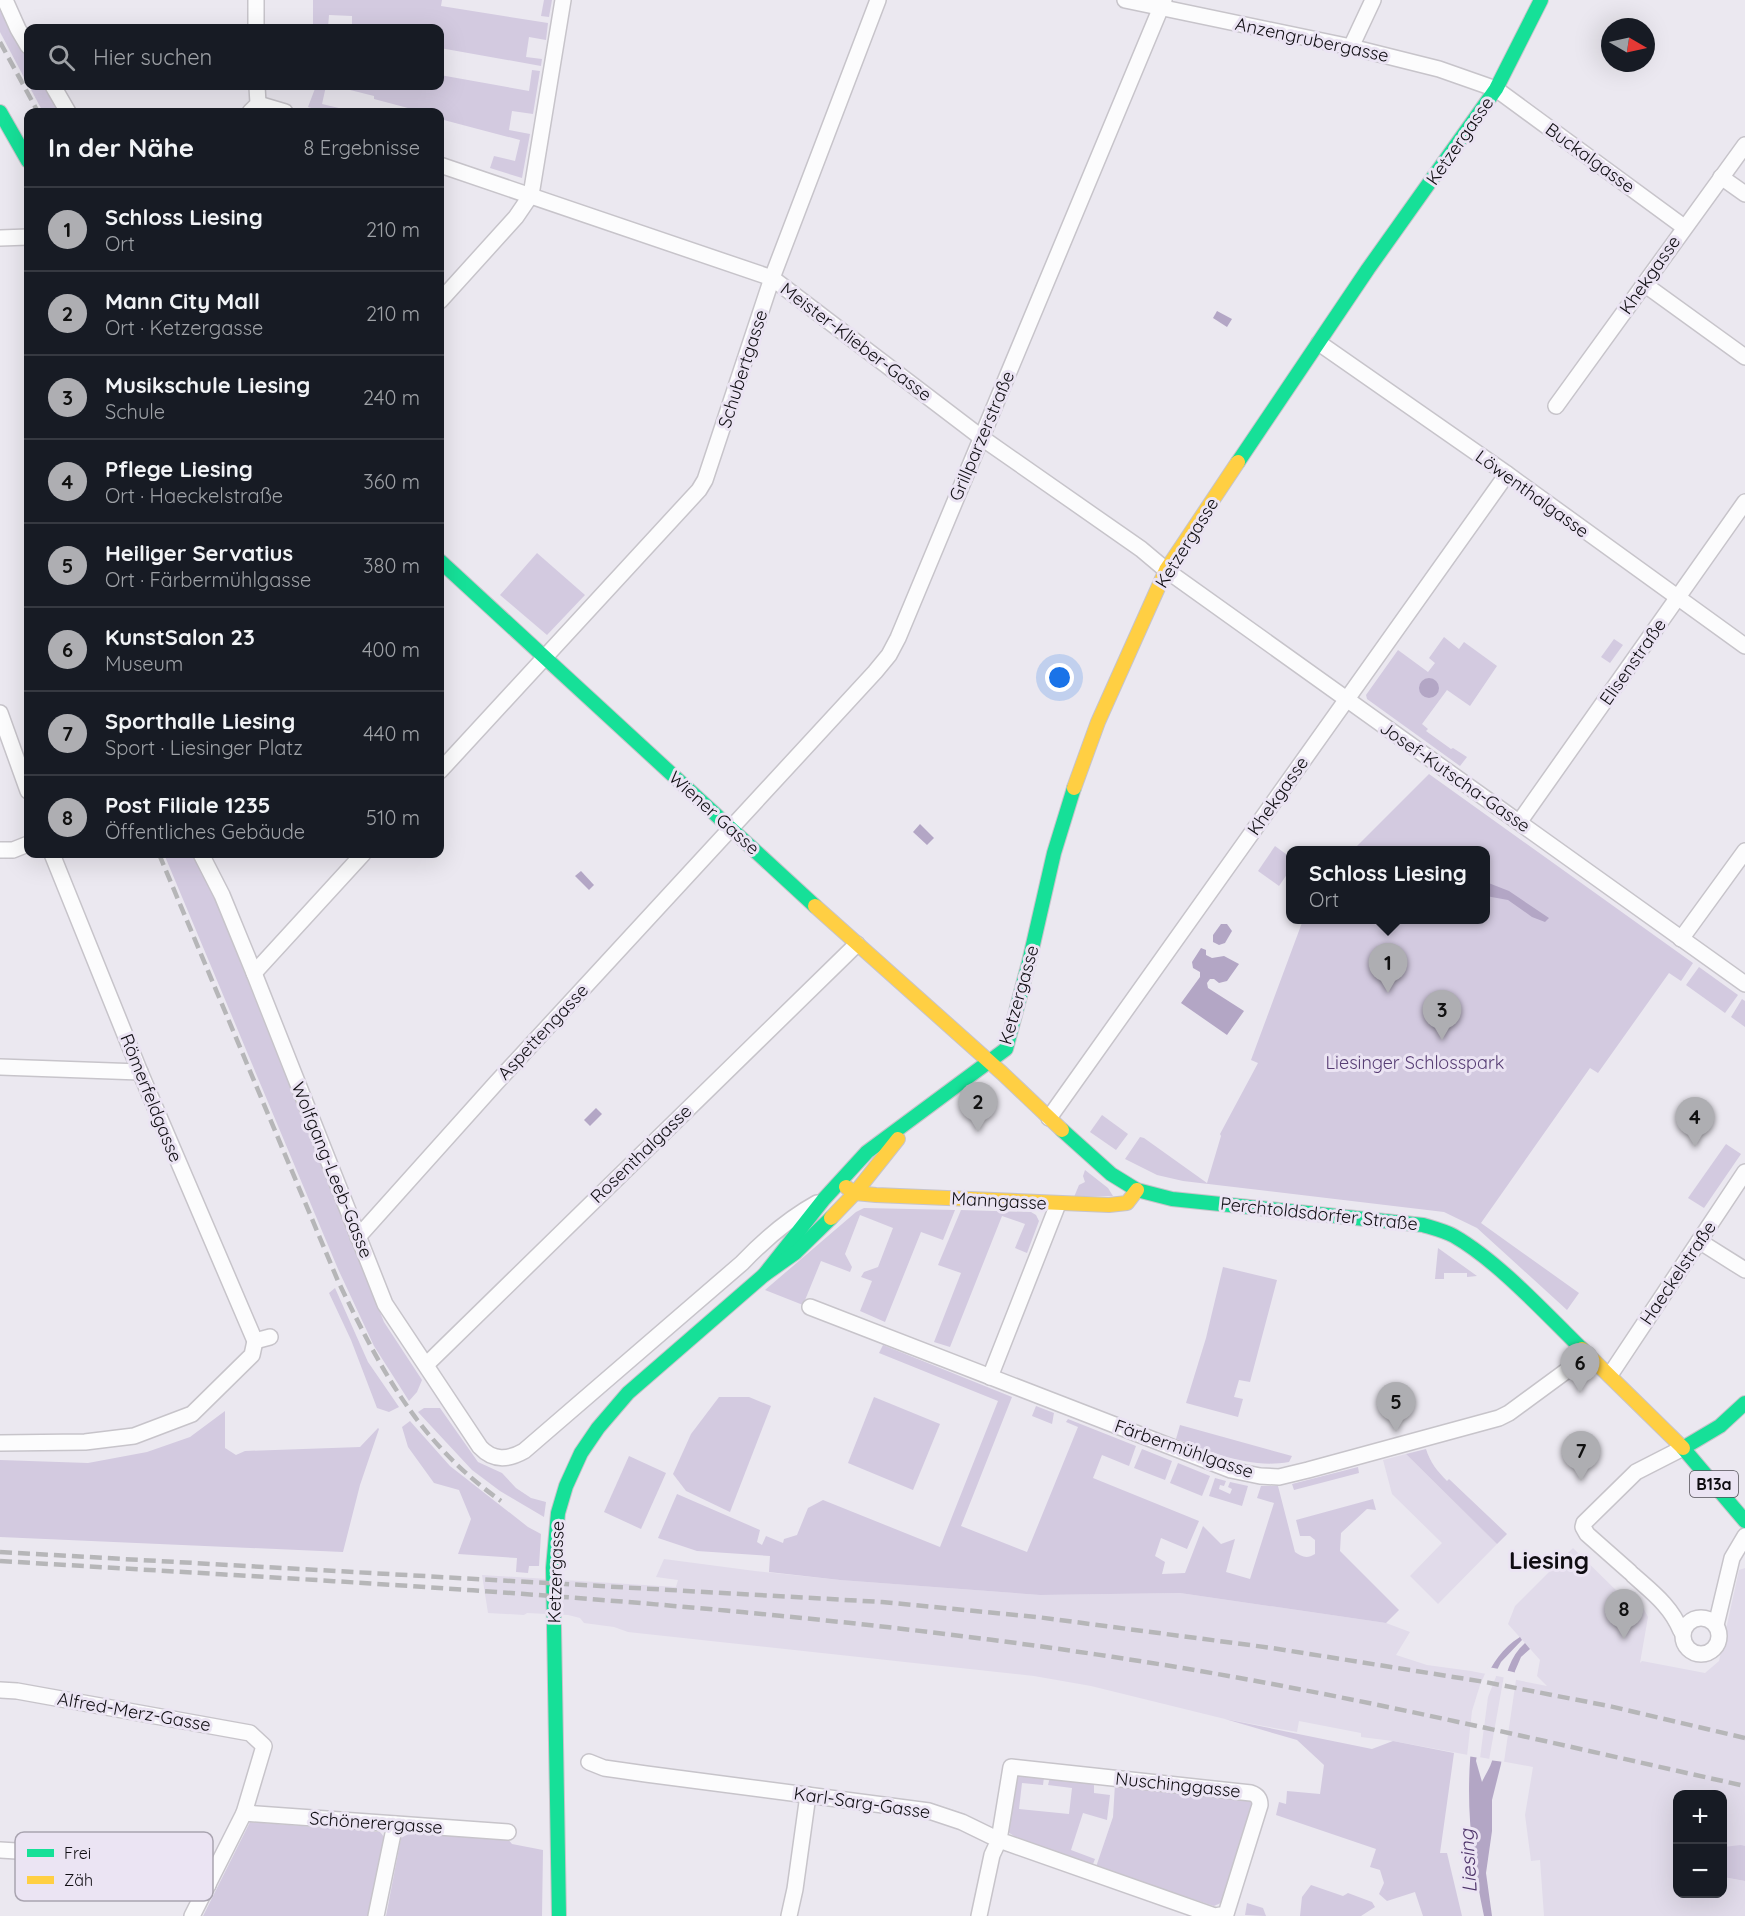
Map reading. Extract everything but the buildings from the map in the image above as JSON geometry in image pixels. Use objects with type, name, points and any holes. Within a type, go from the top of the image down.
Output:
[{"type":"main road","name":"Ketzergasse","points":[[764,1275],[824,1200],[867,1152],[1006,1049],[1054,853],[1094,732],[1166,570],[1368,269],[1496,89],[1541,0]]},
{"type":"main road","points":[[0,112],[24,154]]},
{"type":"main road","name":"Wiener Gasse","points":[[444,565],[857,944],[990,1062]]},
{"type":"main road","name":"Perchtoldsdorfer Straße","points":[[990,1062],[1101,1165],[1137,1190],[1172,1199],[1377,1219],[1437,1229],[1452,1235],[1478,1253],[1527,1295],[1683,1448]]},
{"type":"main road","name":"Ketzergasse","points":[[559,1916],[553,1568],[558,1513],[566,1486],[581,1453],[592,1436],[628,1393],[764,1275],[795,1252],[855,1193],[920,1114]]},
{"type":"main road","points":[[840,1181],[855,1193]]},
{"type":"main road","name":"Manngasse","points":[[855,1193],[1058,1204],[1121,1204],[1127,1203],[1137,1190]]},
{"type":"main road","name":"B13a","points":[[1745,1403],[1720,1426],[1683,1448],[1745,1521]]},
{"type":"street","points":[[5,0],[24,39]]},
{"type":"street","points":[[256,0],[256,24]]},
{"type":"street","points":[[444,297],[516,217],[531,195],[563,0]]},
{"type":"street","name":"Schubertgasse","points":[[444,767],[691,499],[705,480],[772,278],[878,0]]},
{"type":"street","name":"Anzengrubergasse","points":[[1125,0],[1163,4],[1351,47],[1439,69],[1496,89]]},
{"type":"street","points":[[1351,47],[1373,0]]},
{"type":"street","name":"Grillparzerstraße","points":[[730,828],[875,672],[889,655],[898,638],[1163,4]]},
{"type":"street","name":"Buckalgasse","points":[[1496,89],[1684,227]]},
{"type":"street","points":[[55,90],[66,108]]},
{"type":"street","points":[[254,108],[256,90]]},
{"type":"street","name":"Khekgasse","points":[[1556,406],[1745,145]]},
{"type":"street","name":"Meister-Klieber-Gasse","points":[[444,166],[772,278],[982,438],[1136,545],[1166,570]]},
{"type":"street","points":[[1721,177],[1745,194]]},
{"type":"street","points":[[0,238],[24,235]]},
{"type":"street","points":[[1644,284],[1745,357]]},
{"type":"street","name":"Löwenthalgasse","points":[[1319,343],[1507,474],[1745,646]]},
{"type":"street","name":"Khekgasse","points":[[1049,1118],[1507,474]]},
{"type":"street","name":"Elisenstraße","points":[[1520,821],[1745,502]]},
{"type":"street","name":"Josef-Kutscha-Gasse","points":[[1166,570],[1346,701],[1520,821],[1745,984]]},
{"type":"street","points":[[0,713],[24,780]]},
{"type":"street","name":"Aspettengasse","points":[[358,1237],[730,828]]},
{"type":"street","points":[[0,850],[13,850],[24,846]]},
{"type":"street","points":[[1681,939],[1745,851]]},
{"type":"street","name":"Römerfeldgasse","points":[[0,1443],[85,1442],[134,1436],[192,1414],[252,1355],[262,1339],[140,1072],[54,858]]},
{"type":"street","name":"Wolfgang-Leeb-Gasse","points":[[203,858],[222,895],[254,973],[385,1304],[480,1447],[489,1455],[504,1459]]},
{"type":"street","points":[[254,973],[359,858]]},
{"type":"street","name":"Rosenthalgasse","points":[[426,1365],[857,944]]},
{"type":"street","points":[[0,1067],[140,1072]]},
{"type":"street","name":"Haeckelstraße","points":[[1610,1375],[1745,1172]]},
{"type":"street","name":"Ketzergasse","points":[[504,1459],[524,1451],[742,1263],[787,1221],[824,1200]]},
{"type":"street","points":[[990,1377],[1058,1204]]},
{"type":"street","points":[[1699,1241],[1745,1270]]},
{"type":"street","name":"Färbermühlgasse","points":[[810,1307],[1231,1470],[1260,1476],[1279,1477],[1308,1470],[1500,1418],[1588,1355]]},
{"type":"street","points":[[1681,1631],[1676,1617],[1665,1603],[1587,1534],[1583,1527],[1586,1519],[1636,1472],[1683,1448]]},
{"type":"street","points":[[1716,1625],[1732,1558],[1745,1536]]},
{"type":"street","name":"Alfred-Merz-Gasse","points":[[0,1690],[17,1691],[250,1733],[264,1746],[244,1813]]},
{"type":"street","name":"Karl-Sarg-Gasse","points":[[590,1762],[604,1768],[929,1811],[962,1822],[999,1840],[1215,1916],[1226,1914]]},
{"type":"street","name":"Nuschinggasse","points":[[999,1840],[1011,1767],[1254,1794],[1258,1797],[1260,1805],[1226,1914]]},
{"type":"street","points":[[789,1916],[808,1795]]},
{"type":"street","points":[[213,1875],[244,1813]]},
{"type":"street","name":"Schönerergasse","points":[[244,1813],[508,1832]]},
{"type":"street","points":[[376,1916],[395,1824]]},
{"type":"street","points":[[979,1916],[992,1855],[999,1840]]},
{"type":"street","points":[[0,1850],[15,1851]]},
{"type":"street","points":[[192,1916],[200,1901]]},
{"type":"shaded area","points":[[1217,311],[1232,319],[1227,327],[1213,318]]},
{"type":"shaded area","points":[[1429,678],[1436,681],[1439,688],[1436,695],[1429,698],[1422,695],[1419,688],[1422,681]]},
{"type":"shaded area","points":[[920,824],[934,838],[927,845],[913,832]]},
{"type":"shaded area","points":[[581,871],[594,885],[589,890],[575,876]]},
{"type":"shaded area","points":[[1490,884],[1509,891],[1549,918],[1545,922],[1532,917],[1508,900],[1490,897]]},
{"type":"shaded area","points":[[1221,924],[1227,924],[1232,931],[1225,943],[1219,945],[1213,942],[1213,935]]},
{"type":"shaded area","points":[[1201,948],[1206,950],[1206,955],[1212,958],[1224,956],[1239,964],[1227,981],[1219,983],[1210,979],[1207,983],[1208,988],[1244,1011],[1227,1035],[1181,1003],[1200,977],[1200,972],[1193,968],[1192,962]]},
{"type":"shaded area","points":[[596,1108],[602,1114],[590,1126],[584,1120]]},
{"type":"shaded area","points":[[1406,1454],[1497,1544],[1438,1604],[1410,1576],[1442,1543],[1392,1494],[1383,1460]]},
{"type":"shaded area","points":[[1573,1548],[1623,1597],[1641,1604],[1648,1617],[1640,1663],[1642,1661],[1705,1673],[1719,1661],[1739,1570],[1745,1568],[1745,1846],[1727,1847],[1727,1790],[1673,1790],[1673,1898],[1727,1898],[1727,1878],[1745,1881],[1745,1916],[1544,1916],[1540,1860],[1531,1861],[1525,1815],[1533,1767],[1361,1737],[1361,1733],[1299,1721],[1297,1732],[1225,1719],[1091,1686],[1034,1676],[628,1632],[614,1627],[584,1623],[580,1618],[568,1615],[488,1613],[482,1575],[676,1587],[678,1580],[656,1577],[664,1559],[840,1580],[1040,1595],[1180,1593],[1386,1623],[1410,1632],[1396,1655],[1427,1665],[1547,1686],[1537,1676],[1540,1660],[1508,1624],[1515,1606]]},
{"type":"shaded area","points":[[1520,1637],[1522,1640],[1501,1662],[1488,1688],[1476,1761],[1482,1782],[1491,1764],[1495,1747],[1504,1683],[1515,1654],[1525,1643],[1530,1649],[1521,1657],[1515,1671],[1501,1764],[1492,1800],[1492,1831],[1486,1873],[1492,1916],[1484,1916],[1470,1827],[1469,1784],[1472,1738],[1480,1695],[1491,1669],[1498,1657]]},
{"type":"green space","points":[[313,0],[442,0],[441,6],[548,23],[546,40],[529,37],[526,57],[542,59],[541,66],[444,49],[444,24],[352,24],[352,16],[329,15],[328,24],[313,24]]},
{"type":"green space","points":[[544,0],[552,0],[549,17],[541,16]]},
{"type":"green space","points":[[0,5],[24,51],[24,77],[0,32]]},
{"type":"green space","points":[[532,70],[540,71],[533,114],[512,111],[509,130],[530,134],[522,178],[490,168],[494,156],[515,161],[520,140],[444,120],[444,108],[408,108],[350,90],[444,90],[444,76],[529,91]]},
{"type":"green space","points":[[31,90],[46,90],[57,108],[41,108]]},
{"type":"green space","points":[[314,90],[325,90],[322,104],[339,108],[311,108],[308,107]]},
{"type":"green space","points":[[537,553],[585,595],[547,635],[500,595]]},
{"type":"green space","points":[[1444,637],[1459,649],[1464,642],[1497,666],[1470,706],[1447,690],[1422,724],[1428,729],[1426,731],[1451,749],[1467,757],[1460,766],[1367,699],[1366,695],[1398,650],[1428,672],[1435,663],[1429,658]]},
{"type":"green space","points":[[1614,639],[1623,645],[1610,663],[1601,657]]},
{"type":"green space","name":"Liesinger Schlosspark","points":[[1429,774],[1693,963],[1681,981],[1669,973],[1598,1073],[1590,1068],[1481,1223],[1579,1293],[1567,1310],[1477,1228],[1444,1212],[1183,1181],[1157,1175],[1125,1159],[1140,1137],[1144,1138],[1207,1183],[1220,1134],[1258,1063],[1251,1060],[1302,924],[1490,924],[1490,846],[1357,846]]},
{"type":"green space","points":[[1275,846],[1286,854],[1286,876],[1279,886],[1258,871]]},
{"type":"green space","points":[[166,858],[194,858],[215,899],[384,1322],[422,1380],[417,1392],[409,1401],[374,1346],[338,1269]]},
{"type":"green space","points":[[1699,967],[1738,995],[1725,1013],[1686,985]]},
{"type":"green space","points":[[1742,999],[1745,1001],[1745,1027],[1731,1017]]},
{"type":"green space","points":[[1102,1115],[1128,1134],[1116,1150],[1090,1132]]},
{"type":"green space","points":[[1726,1144],[1741,1154],[1704,1208],[1688,1198]]},
{"type":"green space","points":[[1085,1170],[1108,1188],[1113,1196],[1074,1197],[1079,1185],[1085,1182],[1083,1176]]},
{"type":"green space","points":[[864,1208],[955,1210],[943,1240],[921,1232],[885,1322],[860,1311],[872,1281],[861,1277],[864,1272],[878,1267],[893,1228],[860,1215],[845,1254],[852,1267],[850,1272],[821,1261],[803,1305],[765,1290],[856,1212]]},
{"type":"green space","points":[[961,1210],[1031,1212],[1039,1221],[1027,1253],[1015,1248],[1025,1224],[1002,1216],[950,1347],[934,1342],[961,1273],[938,1265]]},
{"type":"green space","points":[[1438,1248],[1477,1276],[1467,1277],[1467,1273],[1444,1273],[1444,1279],[1435,1279]]},
{"type":"green space","points":[[1223,1267],[1277,1280],[1250,1382],[1239,1380],[1234,1397],[1243,1399],[1238,1417],[1186,1403],[1206,1338]]},
{"type":"green space","points":[[335,1288],[368,1362],[399,1407],[389,1412],[377,1408],[351,1340],[329,1293]]},
{"type":"green space","points":[[883,1345],[1012,1397],[961,1526],[1027,1552],[1078,1427],[1066,1422],[1068,1419],[1136,1446],[1129,1466],[1102,1455],[1093,1478],[1199,1521],[1187,1549],[1161,1538],[1155,1556],[1165,1562],[1162,1574],[1185,1573],[1203,1526],[1221,1544],[1235,1539],[1226,1572],[1250,1579],[1274,1503],[1257,1498],[1261,1486],[1278,1486],[1295,1552],[1305,1557],[1315,1554],[1315,1540],[1310,1536],[1300,1536],[1296,1520],[1373,1499],[1376,1510],[1367,1509],[1341,1533],[1340,1551],[1399,1610],[1386,1623],[1180,1593],[1040,1595],[840,1580],[769,1572],[770,1556],[697,1551],[658,1538],[677,1494],[760,1530],[757,1542],[762,1545],[766,1536],[783,1543],[784,1539],[797,1535],[808,1508],[823,1500],[940,1547],[998,1401],[879,1353]]},
{"type":"green space","points":[[719,1397],[749,1397],[771,1406],[730,1512],[686,1491],[673,1474],[691,1434]]},
{"type":"green space","points":[[874,1397],[940,1424],[913,1490],[848,1463]]},
{"type":"green space","points":[[1036,1406],[1054,1413],[1052,1424],[1032,1416]]},
{"type":"green space","points":[[424,1408],[440,1408],[478,1462],[502,1473],[516,1488],[531,1498],[546,1502],[544,1517],[500,1491],[472,1470],[418,1412]]},
{"type":"green space","points":[[225,1411],[225,1448],[236,1455],[245,1451],[360,1447],[379,1429],[360,1485],[343,1552],[0,1537],[0,1460],[88,1463],[147,1452],[190,1437]]},
{"type":"green space","points":[[410,1421],[450,1466],[528,1527],[541,1534],[539,1566],[529,1566],[528,1573],[516,1572],[517,1558],[458,1554],[471,1519],[459,1490],[434,1483],[408,1447],[402,1427]]},
{"type":"green space","points":[[1180,1425],[1292,1456],[1289,1462],[1274,1464],[1231,1458],[1176,1439]]},
{"type":"green space","points":[[1142,1449],[1172,1461],[1165,1480],[1134,1468]]},
{"type":"green space","points":[[1426,1449],[1443,1477],[1447,1481],[1449,1479],[1507,1534],[1497,1544],[1406,1454]]},
{"type":"green space","points":[[629,1456],[666,1473],[641,1529],[604,1512]]},
{"type":"green space","points":[[1178,1463],[1210,1476],[1202,1496],[1170,1483]]},
{"type":"green space","points":[[1358,1467],[1359,1473],[1294,1490],[1292,1484]]},
{"type":"green space","points":[[1215,1478],[1226,1481],[1224,1486],[1220,1485],[1219,1489],[1230,1494],[1232,1489],[1228,1487],[1230,1482],[1248,1486],[1242,1506],[1209,1496]]},
{"type":"green space","points":[[1225,1719],[1372,1749],[1393,1741],[1454,1753],[1440,1853],[1447,1853],[1462,1916],[1423,1916],[1415,1892],[1387,1901],[1379,1894],[1384,1883],[1380,1870],[1370,1867],[1376,1849],[1276,1815],[1279,1802],[1286,1804],[1287,1791],[1320,1794],[1324,1765],[1297,1740]]},
{"type":"green space","points":[[1020,1774],[1044,1777],[1043,1785],[1022,1783],[1019,1809],[1069,1814],[1072,1788],[1048,1785],[1050,1777],[1094,1783],[1094,1793],[1110,1795],[1107,1820],[1083,1813],[1071,1850],[1095,1859],[1093,1864],[1020,1840],[1008,1832],[1015,1779]]},
{"type":"green space","points":[[1115,1784],[1248,1799],[1254,1807],[1223,1902],[1214,1906],[1096,1867],[1113,1817]]},
{"type":"green space","points":[[250,1822],[380,1832],[385,1838],[369,1916],[203,1916],[210,1901],[213,1901],[213,1896]]},
{"type":"green space","points":[[414,1831],[507,1838],[512,1844],[543,1850],[542,1916],[386,1916],[401,1838]]},
{"type":"green space","points":[[1745,1846],[1745,1881],[1727,1878],[1727,1847]]},
{"type":"green space","points":[[1311,1885],[1343,1896],[1348,1893],[1372,1902],[1375,1907],[1361,1916],[1300,1916],[1302,1897]]},
{"type":"green space","points":[[1247,1903],[1263,1908],[1266,1916],[1245,1915]]},
{"type":"pier","points":[[1488,1667],[1499,1669],[1488,1697],[1480,1758],[1467,1756],[1472,1711]]},
{"type":"pier","points":[[1505,1670],[1517,1673],[1504,1762],[1489,1760]]},
{"type":"railway","points":[[0,42],[24,86]]},
{"type":"railway","points":[[26,90],[36,108]]},
{"type":"railway","points":[[161,858],[338,1281],[370,1345],[404,1402],[424,1429],[472,1478],[501,1501]]},
{"type":"railway","points":[[0,1552],[882,1602],[1037,1617],[1272,1648],[1485,1682],[1609,1706],[1745,1738]]},
{"type":"railway","points":[[0,1561],[561,1597],[701,1608],[981,1638],[1199,1671],[1356,1700],[1745,1786]]},
{"type":"traffic: fast","points":[[1238,462],[1368,269],[1496,89],[1541,0]]},
{"type":"traffic: fast","points":[[0,112],[24,154]]},
{"type":"traffic: fast","points":[[444,565],[815,906]]},
{"type":"traffic: fast","points":[[764,1275],[824,1199],[867,1152],[1006,1049],[1054,853],[1074,788]]},
{"type":"traffic: fast","points":[[1062,1130],[1111,1174],[1137,1190],[1172,1199],[1423,1225],[1447,1233],[1471,1247],[1505,1274],[1582,1349]]},
{"type":"traffic: fast","points":[[559,1916],[553,1568],[558,1513],[566,1486],[581,1453],[598,1428],[628,1393],[764,1275],[795,1253],[831,1218]]},
{"type":"traffic: fast","points":[[1745,1403],[1720,1426],[1683,1448],[1745,1521]]},
{"type":"traffic: slow","points":[[1074,788],[1098,722],[1166,570],[1238,462]]},
{"type":"traffic: slow","points":[[815,906],[1002,1073],[1062,1130]]},
{"type":"traffic: slow","points":[[831,1218],[855,1193],[898,1139]]},
{"type":"traffic: slow","points":[[846,1187],[855,1193],[876,1195],[1109,1205],[1127,1203],[1137,1190]]},
{"type":"traffic: slow","points":[[1582,1349],[1683,1448]]},
{"type":"place","name":"Schloss Liesing","points":[[1388,993]]},
{"type":"place","name":"Musikschule Liesing","points":[[1442,1040]]},
{"type":"place","name":"Mann City Mall","points":[[978,1132]]},
{"type":"place","name":"Pflege Liesing","points":[[1695,1147]]},
{"type":"place","name":"KunstSalon 23","points":[[1580,1393]]},
{"type":"place","name":"Heiliger Servatius","points":[[1396,1432]]},
{"type":"place","name":"Sporthalle Liesing","points":[[1581,1481]]},
{"type":"place","name":"Post Filiale 1235","points":[[1624,1639]]},
{"type":"district","name":"Liesing","points":[[1549,1561]]}]
